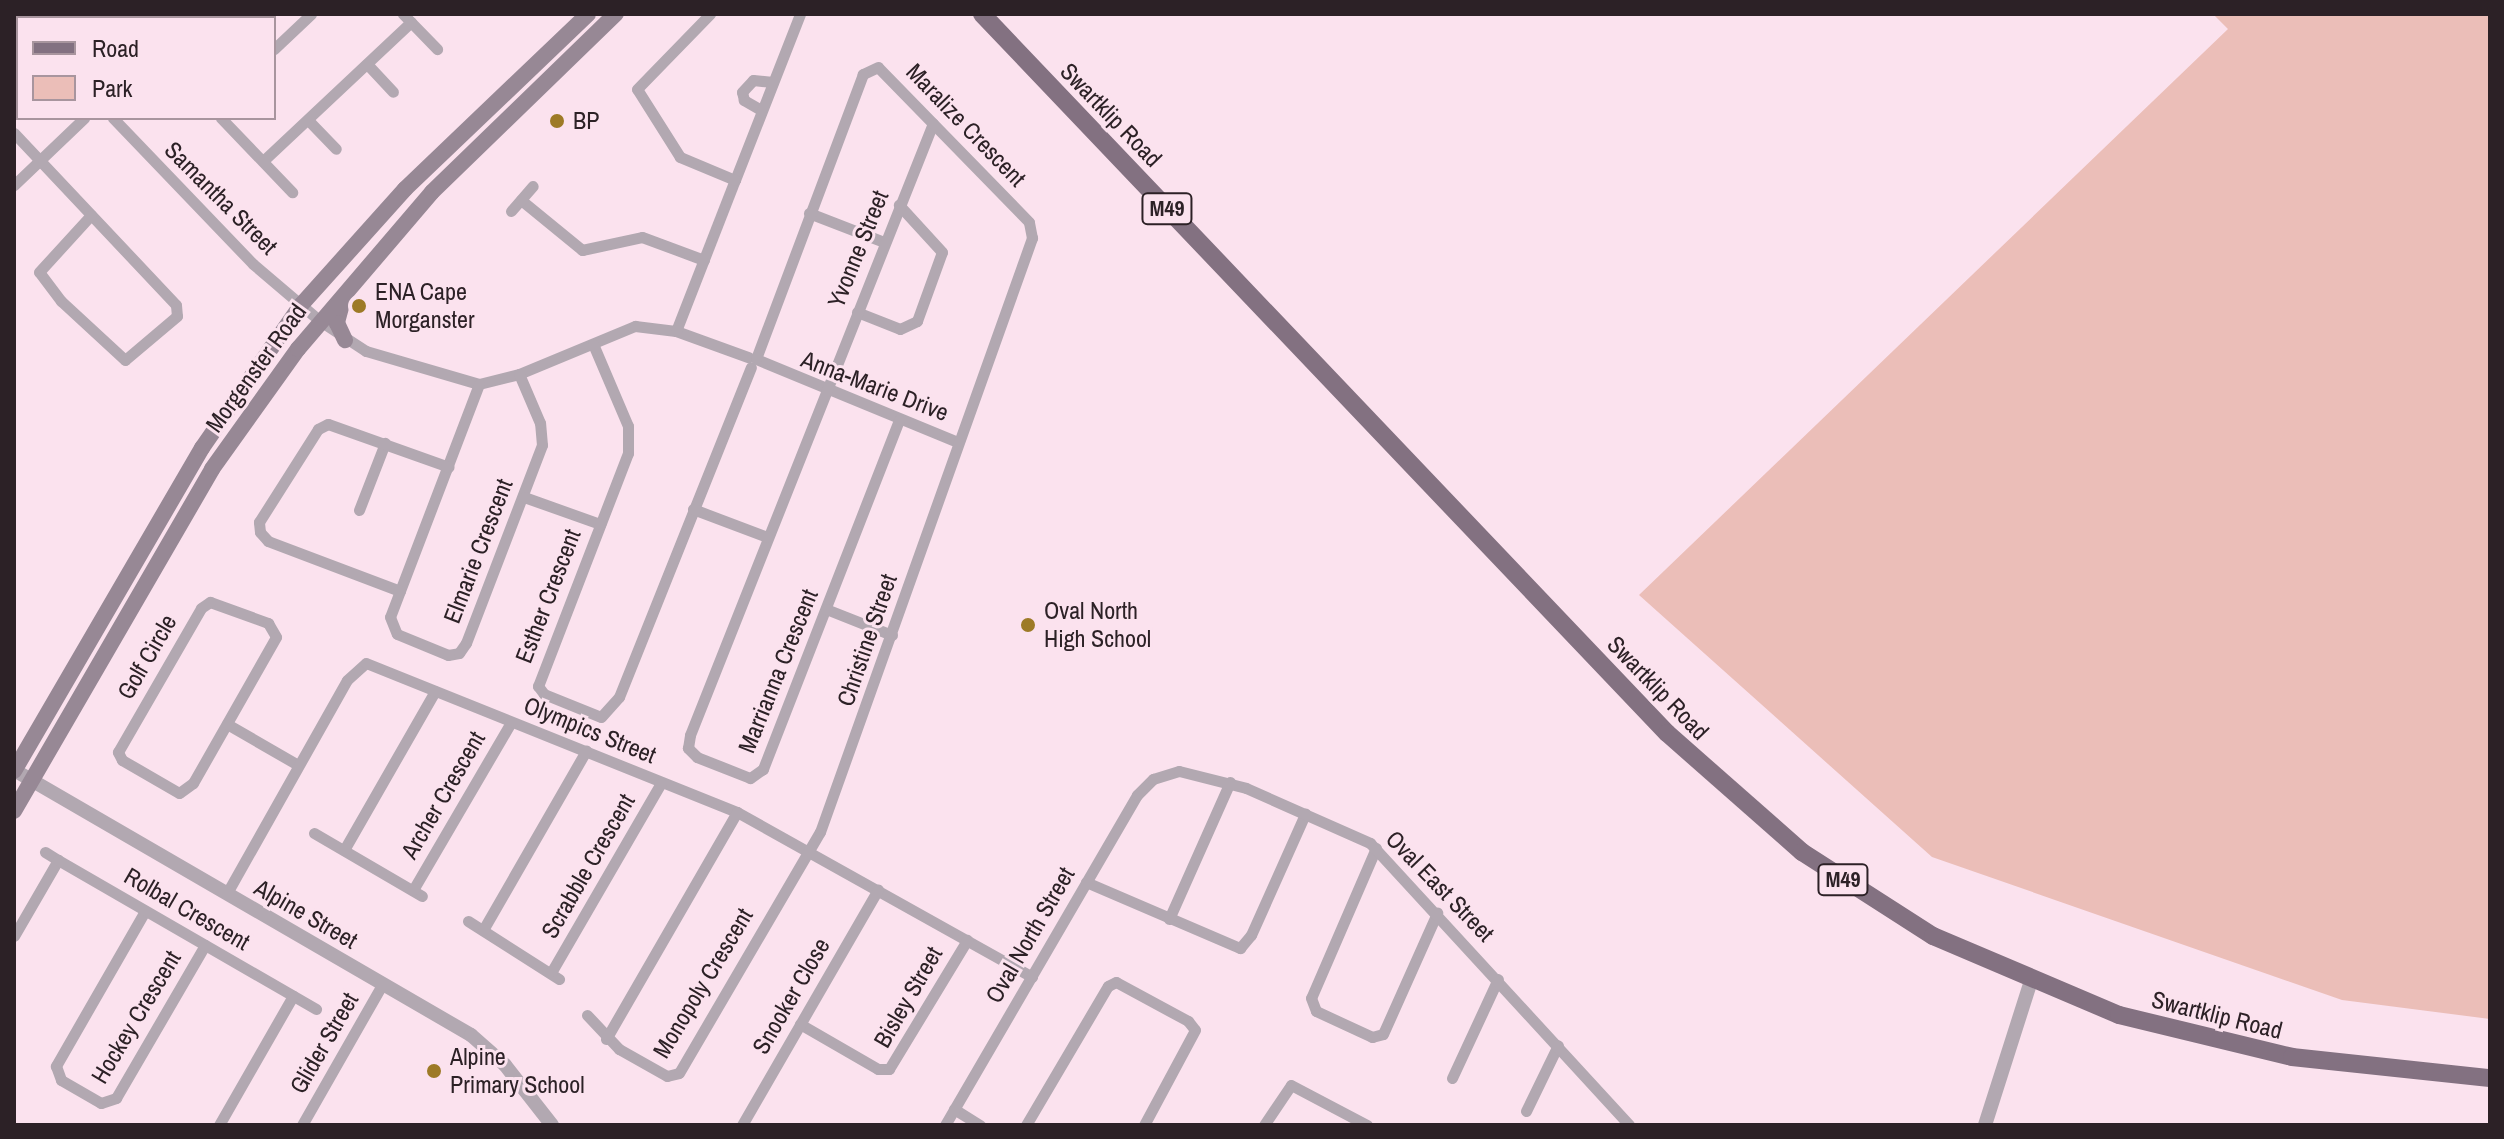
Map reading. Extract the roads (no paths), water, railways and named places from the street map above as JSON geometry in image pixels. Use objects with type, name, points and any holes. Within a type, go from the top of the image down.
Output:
[{"type":"main road","name":"Morgenster Road","points":[[14,771],[202,448],[301,305],[405,189],[588,14]]},
{"type":"main road","name":"Morgenster Road","points":[[14,811],[212,469],[320,321],[432,192],[616,14]]},
{"type":"main road","name":"Swartklip Road","points":[[982,14],[1691,757],[1760,820],[1846,882],[1933,936],[2031,981],[2119,1015],[2245,1048],[2490,1078]]},
{"type":"main road","points":[[345,340],[337,323],[338,312],[362,269]]},
{"type":"street","points":[[276,47],[311,14]]},
{"type":"street","points":[[710,14],[637,89],[680,157],[735,180]]},
{"type":"street","points":[[676,331],[800,14]]},
{"type":"street","points":[[263,161],[367,64],[407,18],[437,49]]},
{"type":"street","points":[[367,64],[393,92]]},
{"type":"street","name":"Maralize Crescent","points":[[751,361],[867,71],[884,71],[1029,222],[1033,233],[957,442]]},
{"type":"street","points":[[761,110],[742,98],[744,86],[758,79],[773,82]]},
{"type":"street","points":[[14,185],[82,120]]},
{"type":"street","name":"Samantha Street","points":[[115,120],[253,264],[320,321]]},
{"type":"street","points":[[223,120],[292,192]]},
{"type":"street","points":[[308,120],[336,149]]},
{"type":"street","name":"Yvonne Street","points":[[825,391],[933,123]]},
{"type":"street","points":[[14,133],[91,215],[178,310],[142,350],[125,360],[61,301],[39,272],[91,215]]},
{"type":"street","points":[[511,211],[533,186]]},
{"type":"street","points":[[521,200],[582,250],[642,237],[704,260]]},
{"type":"street","points":[[857,312],[900,329],[917,321],[942,252],[899,205]]},
{"type":"street","points":[[809,213],[884,242]]},
{"type":"street","name":"Anna-Marie Drive","points":[[320,321],[345,340],[375,355],[479,384],[519,374],[635,326],[676,331],[957,442]]},
{"type":"street","name":"Esther Crescent","points":[[593,344],[629,437],[600,524],[538,686],[544,694],[601,717],[619,697],[751,361]]},
{"type":"street","name":"Elmarie Crescent","points":[[479,384],[390,617],[395,632],[446,654],[459,653],[524,497],[543,439],[519,374]]},
{"type":"street","name":"Marrianna Crescent","points":[[825,391],[690,735],[691,752],[747,777],[760,773],[899,420]]},
{"type":"street","points":[[400,591],[268,541],[259,527],[318,429],[334,424],[449,467]]},
{"type":"street","name":"Christine Street","points":[[809,848],[832,807],[957,442]]},
{"type":"street","points":[[359,510],[385,443]]},
{"type":"street","points":[[524,497],[600,524]]},
{"type":"street","points":[[693,509],[767,537]]},
{"type":"street","name":"Golf Circle","points":[[210,602],[268,623],[276,631],[227,724],[183,793],[118,756],[201,608],[210,602]]},
{"type":"street","points":[[826,609],[892,635]]},
{"type":"street","name":"Olympics Street","points":[[227,893],[358,665],[375,665],[737,812],[809,848],[1032,977]]},
{"type":"street","points":[[344,850],[435,691]]},
{"type":"street","name":"Archer Crescent","points":[[314,833],[418,893],[511,722]]},
{"type":"street","points":[[227,724],[298,765]]},
{"type":"street","points":[[483,930],[586,751]]},
{"type":"street","name":"Alpine Street","points":[[14,771],[383,983],[490,1049],[552,1125]]},
{"type":"street","name":"Oval East Street","points":[[1162,775],[1192,772],[1230,782],[1376,848],[1629,1125]]},
{"type":"street","name":"Oval North Street","points":[[945,1125],[1140,790],[1162,775]]},
{"type":"street","points":[[1169,919],[1230,782]]},
{"type":"street","name":"Scrabble Crescent","points":[[468,921],[556,975],[661,783]]},
{"type":"street","points":[[606,1039],[737,812]]},
{"type":"street","points":[[1086,882],[1234,948],[1245,945],[1305,814]]},
{"type":"street","name":"Monopoly Crescent","points":[[587,1015],[606,1039],[667,1076],[679,1073],[809,848]]},
{"type":"street","points":[[1376,848],[1311,998],[1316,1011],[1372,1037],[1383,1034],[1437,913]]},
{"type":"street","name":"Rolbal Crescent","points":[[45,852],[316,1009]]},
{"type":"street","points":[[14,936],[58,860]]},
{"type":"street","name":"Snooker Close","points":[[742,1125],[878,889]]},
{"type":"street","name":"Hockey Crescent","points":[[145,911],[56,1066],[61,1080],[101,1103],[116,1098],[205,945]]},
{"type":"street","name":"Bisley Street","points":[[800,1024],[878,1069],[889,1069],[967,940]]},
{"type":"street","points":[[1452,1078],[1498,979]]},
{"type":"street","points":[[1985,1125],[2031,981]]},
{"type":"street","points":[[1026,1125],[1108,986],[1116,982],[1188,1021],[1195,1030],[1192,1042],[1144,1125]]},
{"type":"street","name":"Glider Street","points":[[302,1125],[383,983]]},
{"type":"street","points":[[219,1125],[293,996]]},
{"type":"street","points":[[1526,1111],[1558,1045]]},
{"type":"street","points":[[1264,1125],[1291,1085],[1367,1125]]},
{"type":"street","points":[[954,1109],[980,1125]]},
{"type":"place","name":"BP","points":[[557,121]]},
{"type":"place","name":"ENA Cape Morganster","points":[[359,306]]},
{"type":"place","name":"Oval North High School","points":[[1028,625]]},
{"type":"place","name":"Alpine Primary School","points":[[434,1071]]}]
